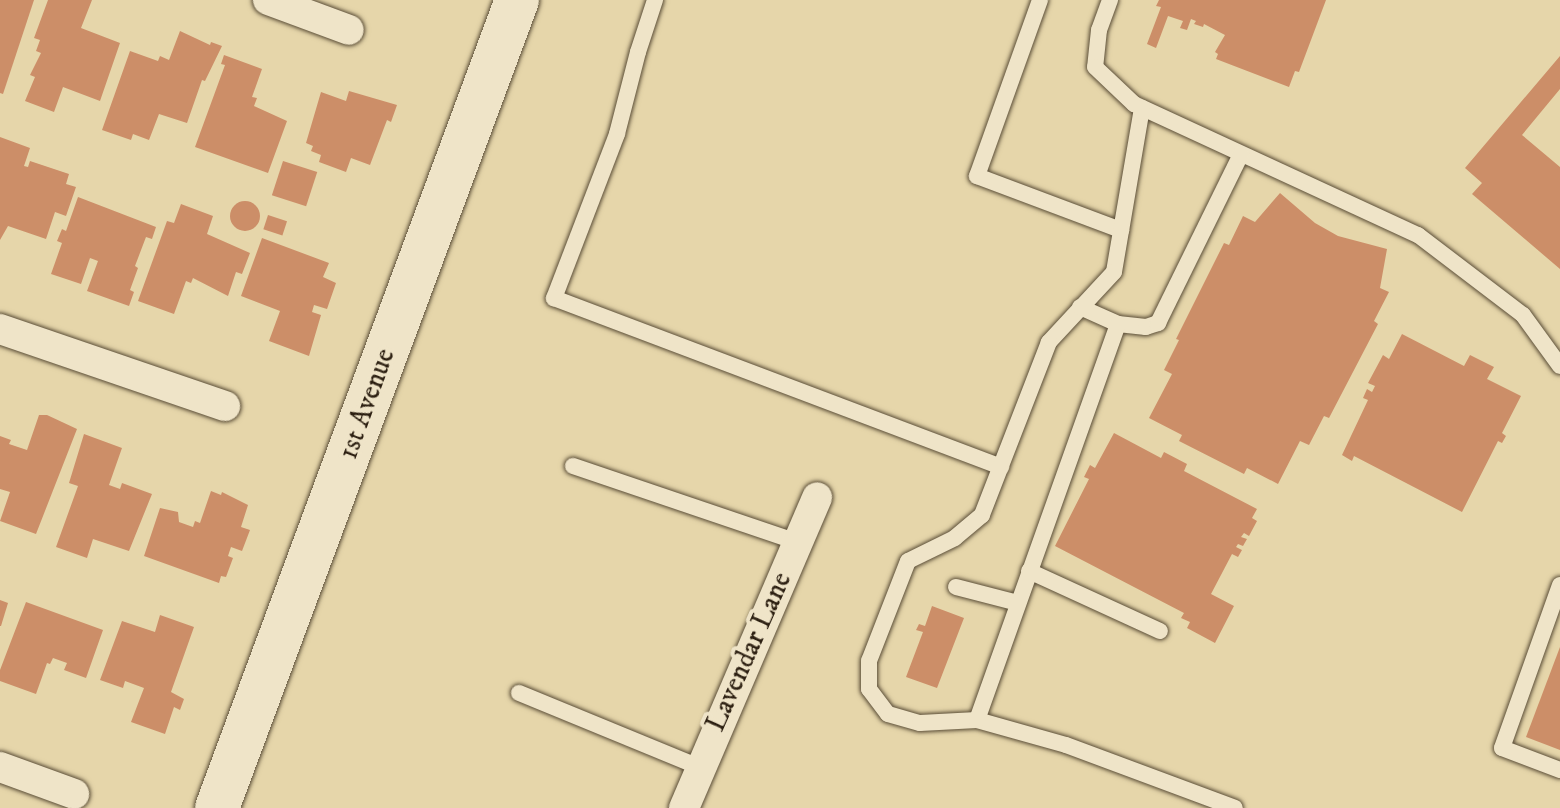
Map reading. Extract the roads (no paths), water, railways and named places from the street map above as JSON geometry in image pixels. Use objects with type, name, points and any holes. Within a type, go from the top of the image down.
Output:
[{"type":"main road","name":"1st Avenue","points":[[217,808],[517,0]]},
{"type":"street","points":[[268,0],[349,30]]},
{"type":"street","points":[[0,329],[225,406]]},
{"type":"street","name":"Lavendar Lane","points":[[684,808],[817,497]]},
{"type":"street","points":[[0,767],[74,794]]},
{"type":"lane","points":[[655,0],[617,134],[554,298],[1001,467]]},
{"type":"lane","points":[[1040,0],[977,176],[1121,230]]},
{"type":"lane","points":[[1110,0],[1099,30],[1095,67],[1142,108],[1418,235],[1523,315],[1560,366]]},
{"type":"lane","points":[[1142,108],[1114,272],[1049,342],[982,515],[955,538],[908,561],[869,661],[869,689],[888,714],[920,723],[977,720],[1066,745],[1235,808]]},
{"type":"lane","points":[[1080,307],[1118,324],[1146,327],[1158,323],[1241,154]]},
{"type":"lane","points":[[977,720],[1118,324]]},
{"type":"lane","points":[[573,466],[797,542]]},
{"type":"lane","points":[[1029,571],[1160,631]]},
{"type":"lane","points":[[1560,585],[1502,748],[1560,770]]},
{"type":"lane","points":[[956,587],[1018,603]]},
{"type":"lane","points":[[519,693],[699,767]]}]
